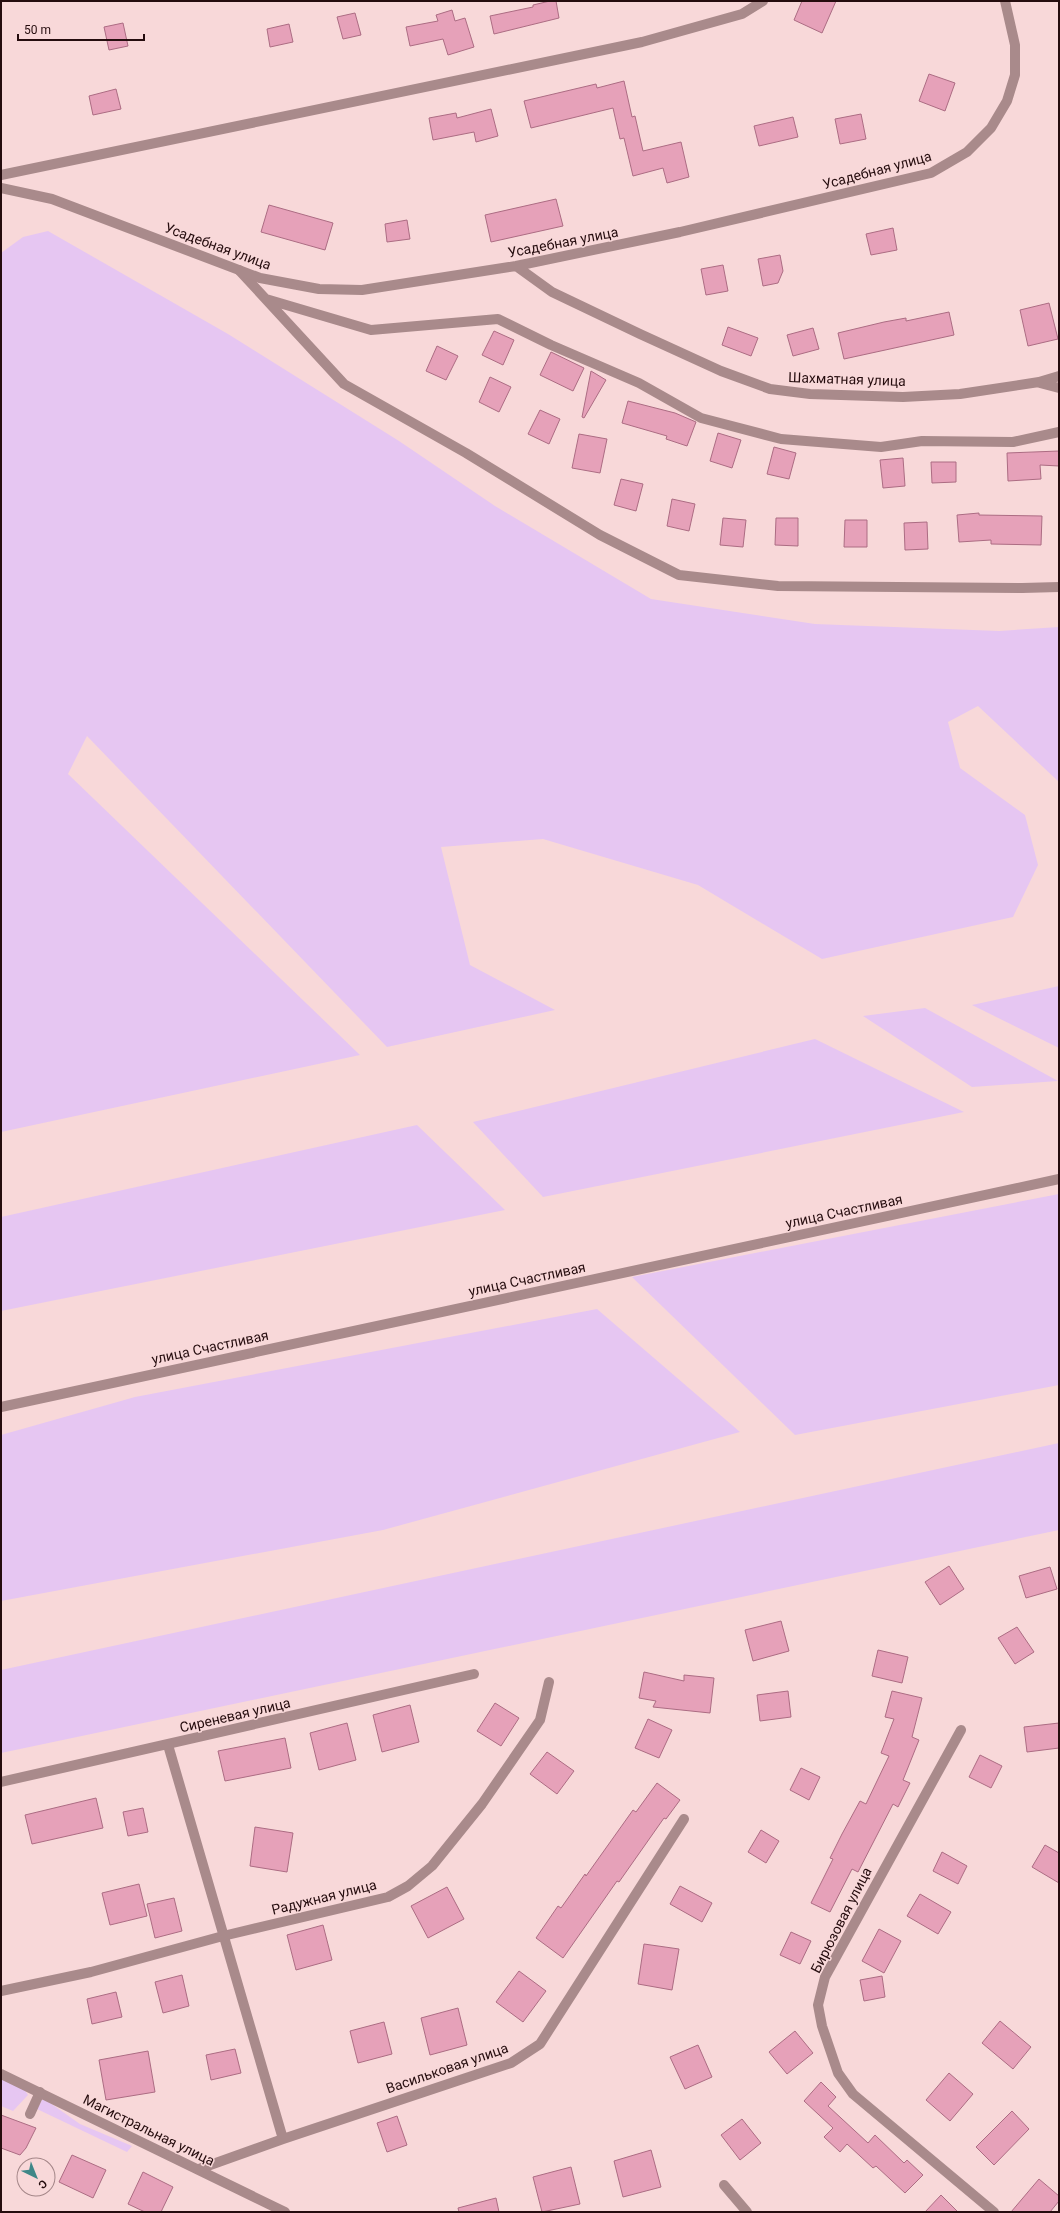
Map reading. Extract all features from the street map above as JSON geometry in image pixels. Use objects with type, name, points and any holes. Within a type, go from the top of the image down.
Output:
[{"type":"street","points":[[1,175],[642,42],[742,14],[763,1]]},
{"type":"street","name":"Усадебная улица","points":[[1,188],[52,199],[260,278],[319,289],[362,290],[516,266],[680,232],[931,172],[967,152],[991,128],[1007,101],[1015,75],[1015,45],[1005,1]]},
{"type":"street","name":"Шахматная улица","points":[[516,266],[552,292],[721,371],[770,389],[810,394],[903,396],[960,394],[1039,382],[1059,376]]},
{"type":"street","points":[[239,270],[344,384],[466,453],[600,535],[679,575],[778,586],[1059,587]]},
{"type":"street","points":[[265,298],[371,330],[498,319],[551,345],[639,383],[701,418],[781,439],[881,447],[922,441],[1013,442],[1059,432]]},
{"type":"street","points":[[1039,382],[1059,388]]},
{"type":"street","name":"улица Счастливая","points":[[1,1407],[1059,1179]]},
{"type":"street","name":"Сиреневая улица","points":[[1,1782],[474,1674]]},
{"type":"street","name":"Радужная улица","points":[[1,1992],[91,1972],[223,1936],[388,1896],[408,1886],[432,1866],[482,1804],[540,1720],[549,1682]]},
{"type":"street","name":"Бирюзовая улица","points":[[961,1730],[825,1977],[818,2004],[822,2026],[838,2073],[853,2094],[994,2212]]},
{"type":"street","points":[[168,1745],[283,2139]]},
{"type":"street","name":"Васильковая улица","points":[[199,2169],[283,2139],[512,2063],[540,2044],[684,1819]]},
{"type":"street","name":"Магистральная улица","points":[[1,2074],[199,2169],[284,2212]]},
{"type":"street","points":[[30,2114],[40,2092]]},
{"type":"street","points":[[724,2185],[747,2212]]},
{"type":"shaded area","points":[[48,231],[228,334],[399,441],[495,506],[651,599],[815,624],[999,631],[1059,627],[1059,782],[978,706],[948,722],[960,768],[1025,815],[1038,865],[1013,917],[822,959],[698,885],[543,839],[441,847],[470,965],[555,1010],[387,1047],[87,736],[68,774],[360,1055],[1,1132],[1,253],[23,237]]},
{"type":"shaded area","points":[[1059,986],[1059,1048],[972,1005]]},
{"type":"shaded area","points":[[925,1008],[1058,1081],[972,1087],[863,1016]]},
{"type":"shaded area","points":[[815,1039],[964,1112],[543,1197],[473,1122]]},
{"type":"shaded area","points":[[417,1125],[505,1210],[1,1311],[1,1217]]},
{"type":"shaded area","points":[[1059,1194],[1059,1385],[795,1435],[632,1277]]},
{"type":"shaded area","points":[[597,1309],[740,1432],[383,1530],[1,1601],[1,1435],[135,1397]]},
{"type":"shaded area","points":[[1059,1443],[1059,1530],[1,1753],[1,1670]]},
{"type":"shaded area","points":[[1,2079],[24,2089],[28,2095],[13,2111],[1,2106]]},
{"type":"shaded area","points":[[43,2098],[80,2124],[132,2146],[127,2152],[37,2109]]},
{"type":"building","points":[[556,1],[559,18],[494,34],[490,16],[533,7],[533,5]]},
{"type":"building","points":[[802,1],[836,1],[822,33],[794,20]]},
{"type":"building","points":[[452,10],[455,21],[465,18],[474,47],[448,55],[443,39],[410,46],[406,27],[438,21],[436,15]]},
{"type":"building","points":[[355,13],[361,35],[343,39],[337,17]]},
{"type":"building","points":[[123,23],[128,46],[109,50],[104,27]]},
{"type":"building","points":[[289,24],[293,42],[270,47],[267,29]]},
{"type":"building","points":[[929,74],[955,83],[945,111],[919,101]]},
{"type":"building","points":[[624,81],[632,117],[635,116],[643,151],[681,142],[689,177],[667,183],[663,168],[633,176],[624,138],[620,139],[613,108],[531,128],[524,101],[596,84],[597,88]]},
{"type":"building","points":[[116,89],[121,109],[93,115],[89,96]]},
{"type":"building","points":[[491,109],[498,136],[476,142],[474,132],[433,140],[429,118],[456,113],[457,118]]},
{"type":"building","points":[[861,114],[866,139],[840,144],[835,119]]},
{"type":"building","points":[[793,117],[798,137],[759,146],[754,126]]},
{"type":"building","points":[[556,199],[563,226],[491,242],[485,215]]},
{"type":"building","points":[[269,205],[333,223],[325,250],[261,232]]},
{"type":"building","points":[[407,220],[410,239],[387,242],[385,224]]},
{"type":"building","points":[[893,228],[897,250],[871,255],[866,234]]},
{"type":"building","points":[[780,255],[783,271],[778,283],[763,286],[758,259]]},
{"type":"building","points":[[723,265],[728,291],[706,295],[701,269]]},
{"type":"building","points":[[1049,303],[1058,339],[1028,346],[1020,310]]},
{"type":"building","points":[[949,312],[954,335],[844,359],[838,333],[884,322],[906,318],[906,321]]},
{"type":"building","points":[[728,327],[758,338],[751,356],[722,345]]},
{"type":"building","points":[[813,328],[819,349],[793,356],[787,335]]},
{"type":"building","points":[[494,331],[514,340],[503,365],[482,355]]},
{"type":"building","points":[[437,346],[458,356],[446,380],[426,371]]},
{"type":"building","points":[[551,352],[584,368],[573,391],[540,375]]},
{"type":"building","points":[[591,371],[606,380],[584,418],[582,417]]},
{"type":"building","points":[[490,377],[511,387],[499,412],[479,402]]},
{"type":"building","points":[[628,401],[675,413],[696,422],[687,446],[666,439],[667,436],[622,423]]},
{"type":"building","points":[[540,410],[560,419],[549,444],[528,434]]},
{"type":"building","points":[[718,433],[741,440],[732,468],[710,461]]},
{"type":"building","points":[[579,434],[607,439],[600,473],[572,468]]},
{"type":"building","points":[[774,447],[796,453],[789,479],[767,474]]},
{"type":"building","points":[[1059,451],[1059,466],[1040,465],[1041,479],[1008,481],[1007,453]]},
{"type":"building","points":[[903,458],[905,486],[883,488],[880,460]]},
{"type":"building","points":[[931,462],[956,462],[956,482],[932,483]]},
{"type":"building","points":[[621,479],[643,484],[636,511],[614,505]]},
{"type":"building","points":[[672,499],[695,504],[689,531],[667,526]]},
{"type":"building","points":[[979,513],[979,515],[1042,516],[1041,545],[991,544],[991,540],[959,542],[957,515]]},
{"type":"building","points":[[723,518],[746,520],[743,547],[720,545]]},
{"type":"building","points":[[776,518],[798,518],[798,546],[775,545]]},
{"type":"building","points":[[845,520],[867,520],[867,547],[844,547]]},
{"type":"building","points":[[927,522],[928,549],[905,550],[904,523]]},
{"type":"building","points":[[949,1566],[964,1589],[940,1605],[925,1582]]},
{"type":"building","points":[[1050,1567],[1057,1589],[1026,1598],[1019,1576]]},
{"type":"building","points":[[781,1621],[789,1651],[753,1661],[745,1630]]},
{"type":"building","points":[[1017,1627],[1034,1652],[1015,1664],[998,1638]]},
{"type":"building","points":[[878,1650],[908,1657],[902,1683],[872,1676]]},
{"type":"building","points":[[644,1672],[684,1681],[684,1675],[714,1678],[710,1713],[653,1707],[656,1701],[639,1698]]},
{"type":"building","points":[[788,1691],[791,1717],[760,1721],[757,1695]]},
{"type":"building","points":[[892,1691],[922,1698],[912,1737],[919,1740],[903,1780],[910,1783],[898,1807],[893,1804],[858,1872],[852,1869],[830,1912],[811,1903],[833,1859],[830,1858],[842,1834],[860,1801],[866,1804],[889,1756],[881,1753],[894,1719],[885,1717]]},
{"type":"building","points":[[495,1703],[519,1718],[501,1746],[477,1731]]},
{"type":"building","points":[[410,1705],[419,1742],[382,1752],[373,1715]]},
{"type":"building","points":[[648,1719],[672,1730],[659,1758],[635,1748]]},
{"type":"building","points":[[347,1723],[356,1760],[319,1770],[310,1733]]},
{"type":"building","points":[[1059,1723],[1059,1748],[1027,1752],[1024,1727]]},
{"type":"building","points":[[285,1738],[291,1768],[225,1781],[218,1751]]},
{"type":"building","points":[[547,1752],[574,1771],[557,1794],[530,1774]]},
{"type":"building","points":[[980,1755],[1002,1766],[991,1788],[969,1777]]},
{"type":"building","points":[[801,1768],[820,1777],[809,1800],[790,1790]]},
{"type":"building","points":[[657,1783],[680,1800],[666,1819],[664,1818],[619,1882],[617,1881],[563,1958],[536,1938],[558,1906],[561,1908],[585,1874],[586,1876],[633,1810],[636,1812]]},
{"type":"building","points":[[96,1798],[103,1828],[32,1844],[25,1815]]},
{"type":"building","points":[[143,1808],[148,1832],[128,1836],[123,1812]]},
{"type":"building","points":[[255,1827],[293,1833],[287,1872],[250,1866]]},
{"type":"building","points":[[761,1830],[779,1841],[766,1863],[748,1852]]},
{"type":"building","points":[[1045,1845],[1059,1853],[1059,1883],[1032,1867]]},
{"type":"building","points":[[942,1852],[967,1866],[958,1884],[933,1871]]},
{"type":"building","points":[[139,1884],[147,1916],[110,1925],[102,1893]]},
{"type":"building","points":[[680,1886],[712,1903],[702,1922],[670,1904]]},
{"type":"building","points":[[447,1887],[464,1919],[428,1938],[411,1906]]},
{"type":"building","points":[[920,1894],[951,1912],[938,1934],[907,1916]]},
{"type":"building","points":[[174,1898],[182,1931],[155,1938],[147,1904]]},
{"type":"building","points":[[323,1925],[332,1960],[296,1970],[287,1935]]},
{"type":"building","points":[[879,1929],[901,1941],[884,1973],[862,1961]]},
{"type":"building","points":[[791,1932],[811,1941],[800,1964],[780,1955]]},
{"type":"building","points":[[644,1944],[679,1949],[672,1990],[638,1984]]},
{"type":"building","points":[[519,1971],[546,1991],[523,2022],[496,2002]]},
{"type":"building","points":[[182,1975],[189,2006],[163,2013],[155,1982]]},
{"type":"building","points":[[882,1976],[885,1997],[864,2001],[860,1980]]},
{"type":"building","points":[[116,1992],[122,2017],[92,2024],[87,1999]]},
{"type":"building","points":[[458,2008],[467,2045],[430,2055],[421,2018]]},
{"type":"building","points":[[1000,2021],[1031,2047],[1013,2069],[982,2043]]},
{"type":"building","points":[[384,2022],[392,2054],[358,2063],[350,2031]]},
{"type":"building","points":[[795,2031],[813,2053],[787,2074],[769,2052]]},
{"type":"building","points":[[698,2045],[712,2077],[685,2089],[670,2057]]},
{"type":"building","points":[[235,2049],[241,2073],[211,2080],[206,2055]]},
{"type":"building","points":[[148,2051],[155,2092],[106,2100],[99,2060]]},
{"type":"building","points":[[949,2073],[973,2094],[950,2121],[926,2100]]},
{"type":"building","points":[[821,2082],[836,2097],[828,2106],[868,2143],[875,2135],[904,2163],[907,2160],[923,2175],[905,2193],[876,2166],[873,2168],[847,2144],[840,2152],[824,2137],[833,2128],[804,2101]]},
{"type":"building","points":[[1012,2111],[1029,2129],[994,2165],[976,2147]]},
{"type":"building","points":[[1,2115],[36,2128],[26,2148],[20,2155],[1,2148]]},
{"type":"building","points":[[397,2116],[407,2145],[387,2152],[377,2123]]},
{"type":"building","points":[[742,2119],[761,2143],[740,2160],[721,2135]]},
{"type":"building","points":[[651,2150],[661,2187],[623,2197],[614,2161]]},
{"type":"building","points":[[72,2155],[106,2170],[93,2198],[59,2182]]},
{"type":"building","points":[[571,2167],[580,2204],[542,2212],[533,2177]]},
{"type":"building","points":[[143,2172],[173,2187],[161,2212],[145,2212],[128,2204]]},
{"type":"building","points":[[1039,2179],[1059,2196],[1059,2201],[1050,2212],[1011,2212]]},
{"type":"building","points":[[941,2195],[958,2212],[925,2212]]},
{"type":"building","points":[[496,2198],[499,2212],[459,2212],[458,2208]]}]
